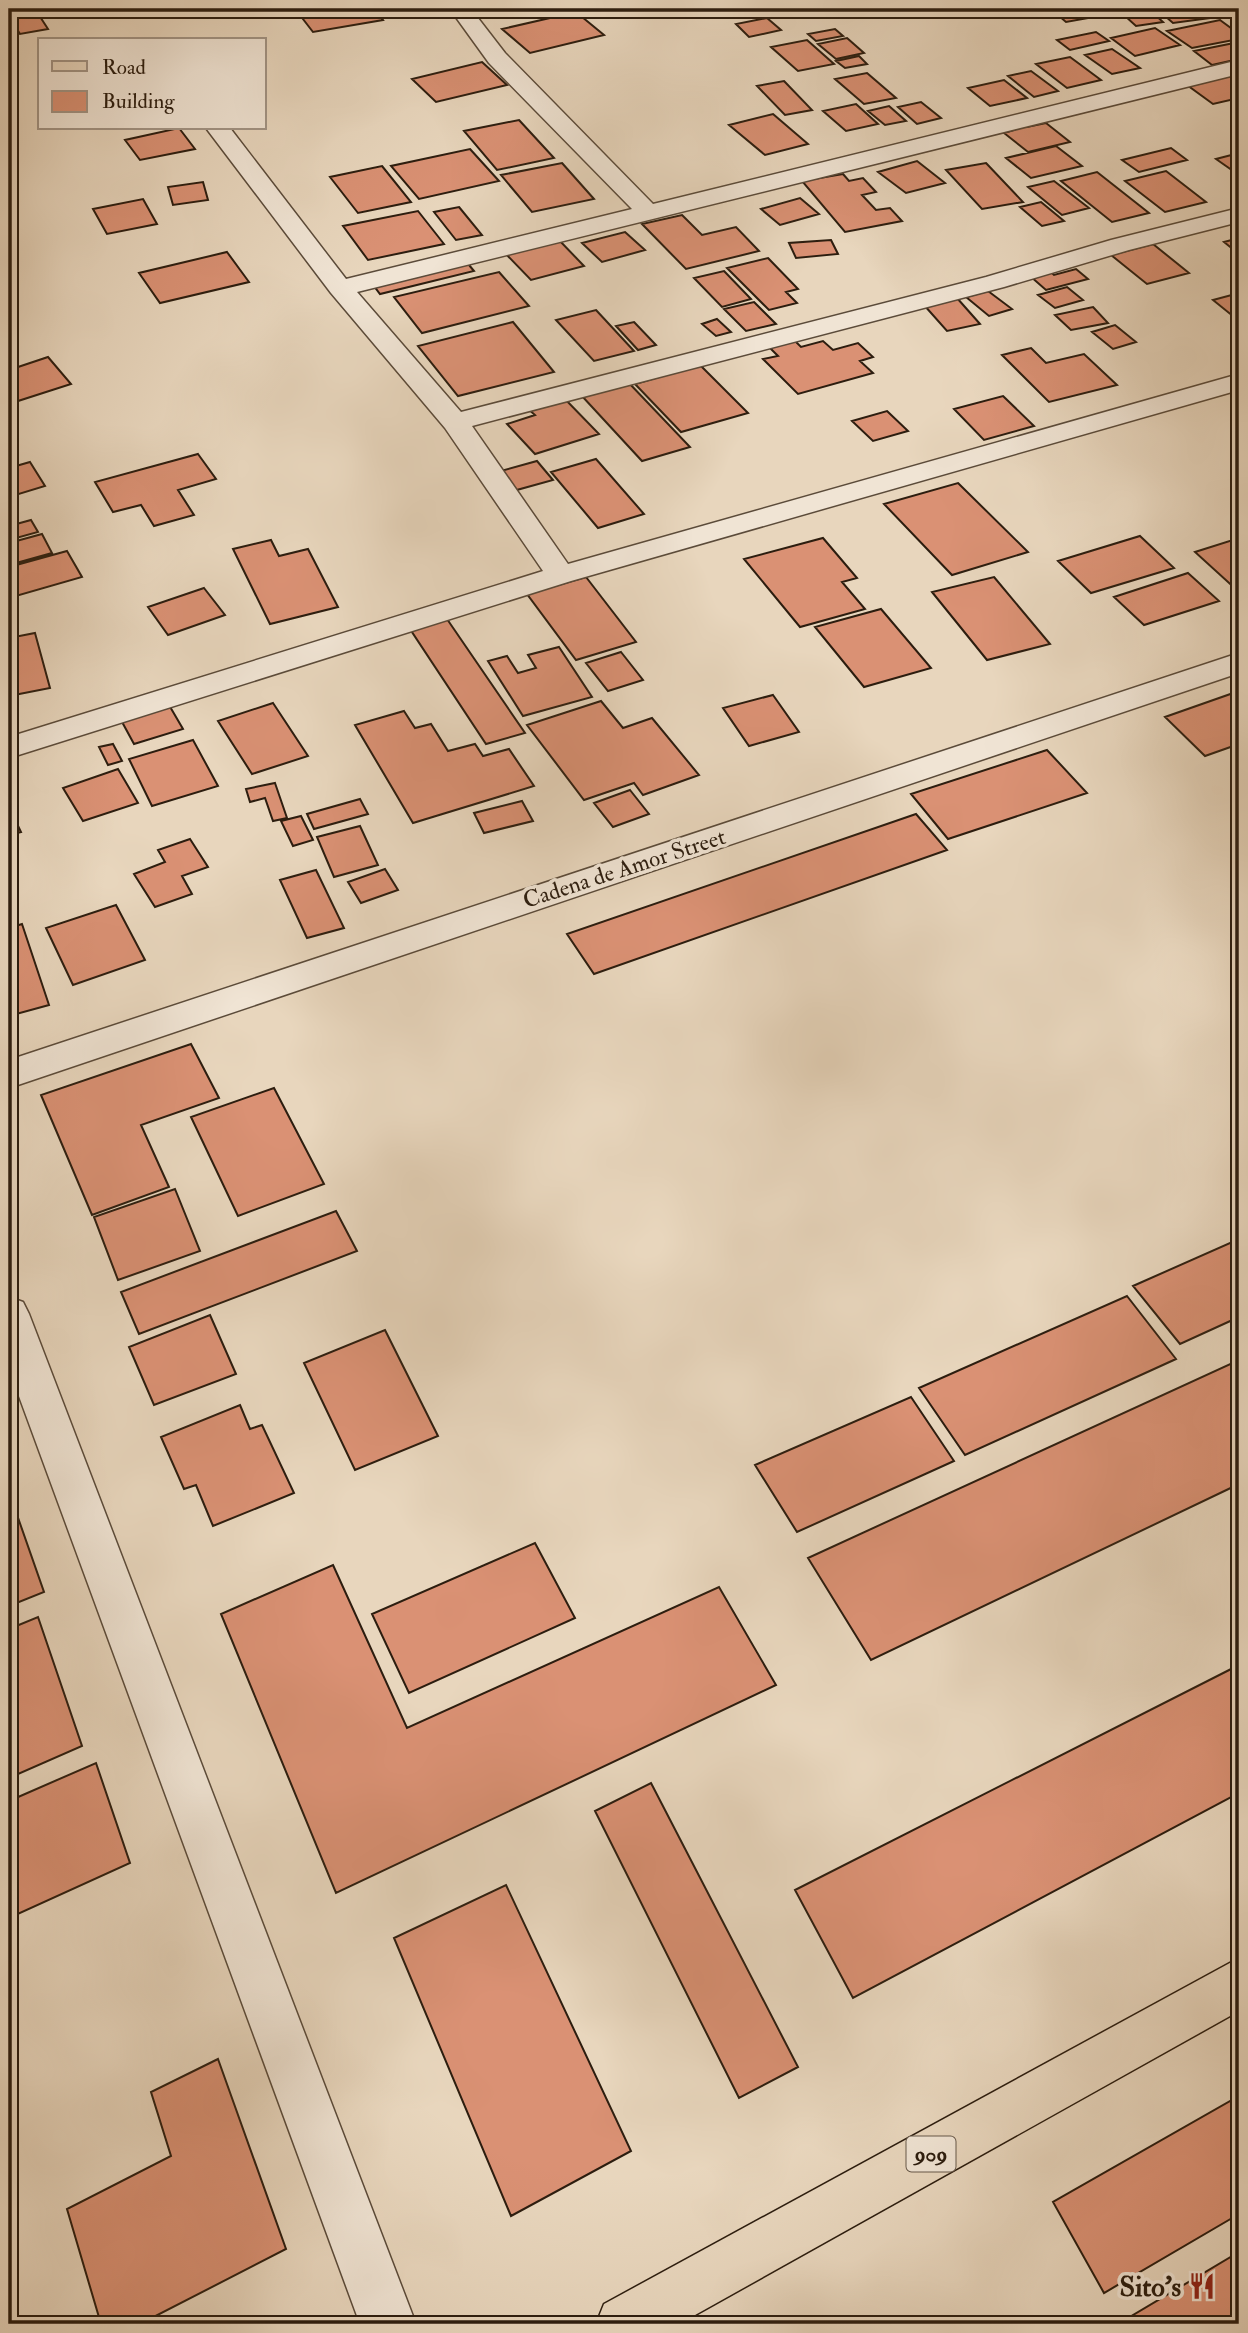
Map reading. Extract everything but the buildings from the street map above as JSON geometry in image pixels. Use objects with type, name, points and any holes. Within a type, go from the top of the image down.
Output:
[{"type":"main road","name":"909","points":[[624,2324],[1239,1983]]},
{"type":"street","points":[[460,9],[498,58],[648,212]]},
{"type":"street","points":[[340,288],[1239,67]]},
{"type":"street","points":[[220,130],[340,288],[455,422],[561,575]]},
{"type":"street","points":[[455,422],[995,282],[1121,245],[1239,215]]},
{"type":"street","points":[[9,748],[561,575],[1239,382]]},
{"type":"street","name":"Cadena de Amor Street","points":[[9,1074],[1239,663]]},
{"type":"street","points":[[9,1314],[388,2324]]},
{"type":"place","name":"Sito's","points":[[1202,2286]]}]
